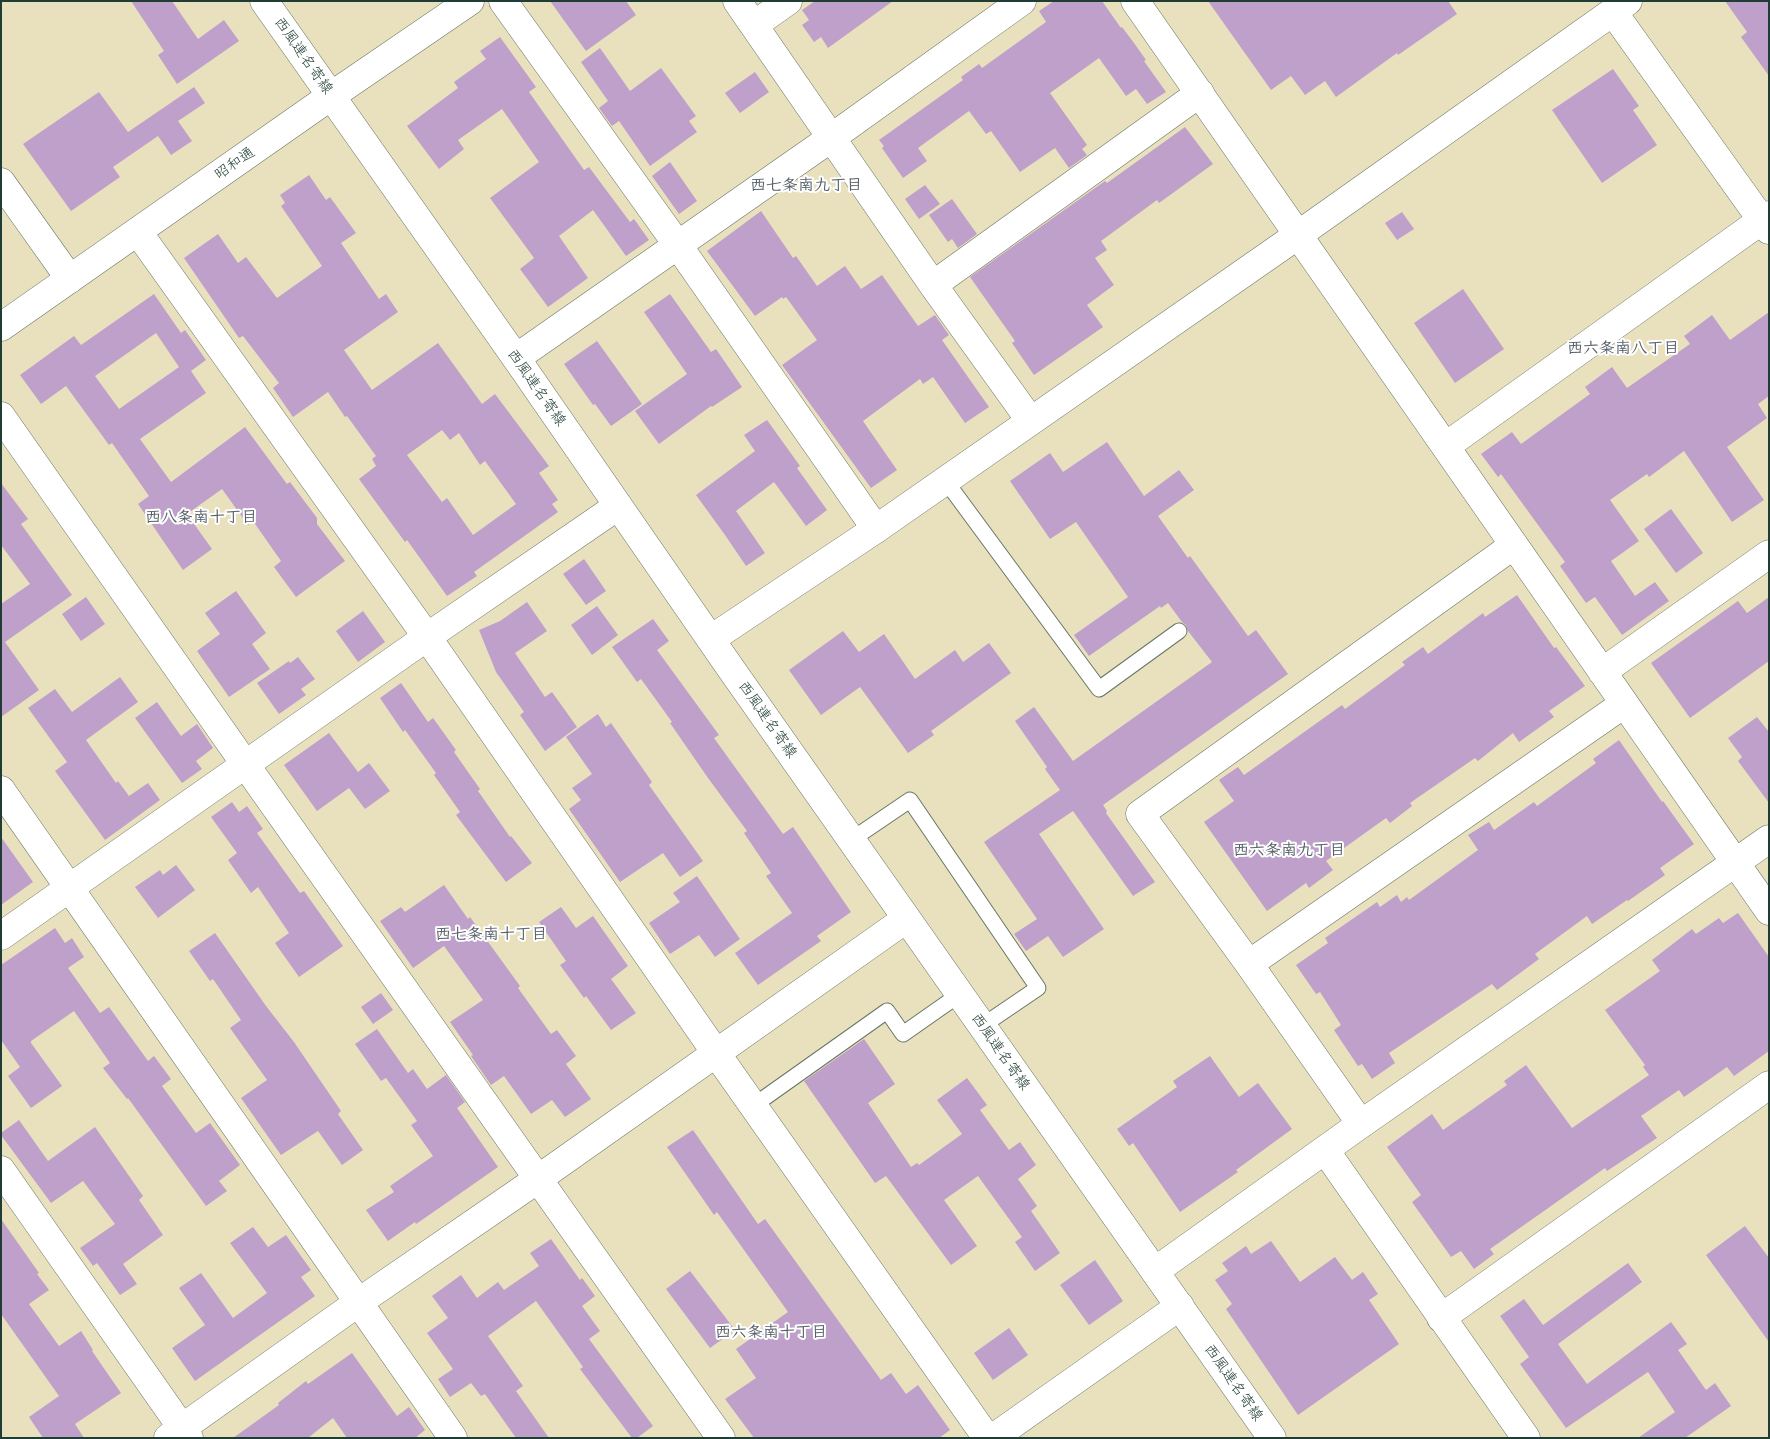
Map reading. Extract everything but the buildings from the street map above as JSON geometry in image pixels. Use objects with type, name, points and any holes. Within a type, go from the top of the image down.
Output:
[{"type":"street","name":"西風連名寄線","points":[[264,1],[516,358],[906,919],[1272,1438]]},
{"type":"street","name":"昭和通","points":[[1,327],[470,1]]},
{"type":"street","points":[[503,1],[677,244],[876,528]]},
{"type":"street","points":[[737,1],[933,285],[1030,420]]},
{"type":"street","points":[[754,25],[788,1]]},
{"type":"street","points":[[516,358],[831,138],[1022,1]]},
{"type":"street","points":[[1135,1],[1769,911]]},
{"type":"street","points":[[711,639],[876,528],[1298,235],[1621,6],[1766,221],[1446,446]]},
{"type":"street","points":[[933,285],[1200,93]]},
{"type":"street","points":[[1,182],[70,279]]},
{"type":"street","points":[[138,232],[427,637],[716,1053],[987,1438]]},
{"type":"street","points":[[1,416],[721,1438]]},
{"type":"street","points":[[1,936],[427,637],[618,506]]},
{"type":"street","points":[[1360,1124],[1249,964],[1140,814],[1514,545]]},
{"type":"street","points":[[1602,672],[1769,554]]},
{"type":"street","points":[[1249,964],[1624,704]]},
{"type":"street","points":[[1,790],[454,1438]]},
{"type":"street","points":[[1155,1271],[1360,1124],[1769,839]]},
{"type":"street","points":[[1,1170],[179,1434],[359,1302],[538,1179],[906,919]]},
{"type":"street","points":[[1440,1318],[1769,1085]]},
{"type":"street","points":[[1325,1150],[1440,1318],[1526,1438]]},
{"type":"street","points":[[993,1438],[1180,1306]]},
{"type":"lane","points":[[945,480],[1099,689],[1179,631]]},
{"type":"lane","points":[[851,840],[910,800],[1038,988],[982,1026]]},
{"type":"lane","points":[[754,1106],[887,1011],[903,1034],[960,994]]},
{"type":"district","name":"西七条南九丁目","points":[[806,186]]},
{"type":"district","name":"西六条南八丁目","points":[[1623,349]]},
{"type":"district","name":"西八条南十丁目","points":[[201,518]]},
{"type":"district","name":"西六条南九丁目","points":[[1289,851]]},
{"type":"district","name":"西七条南十丁目","points":[[491,935]]},
{"type":"district","name":"西六条南十丁目","points":[[771,1333]]}]
